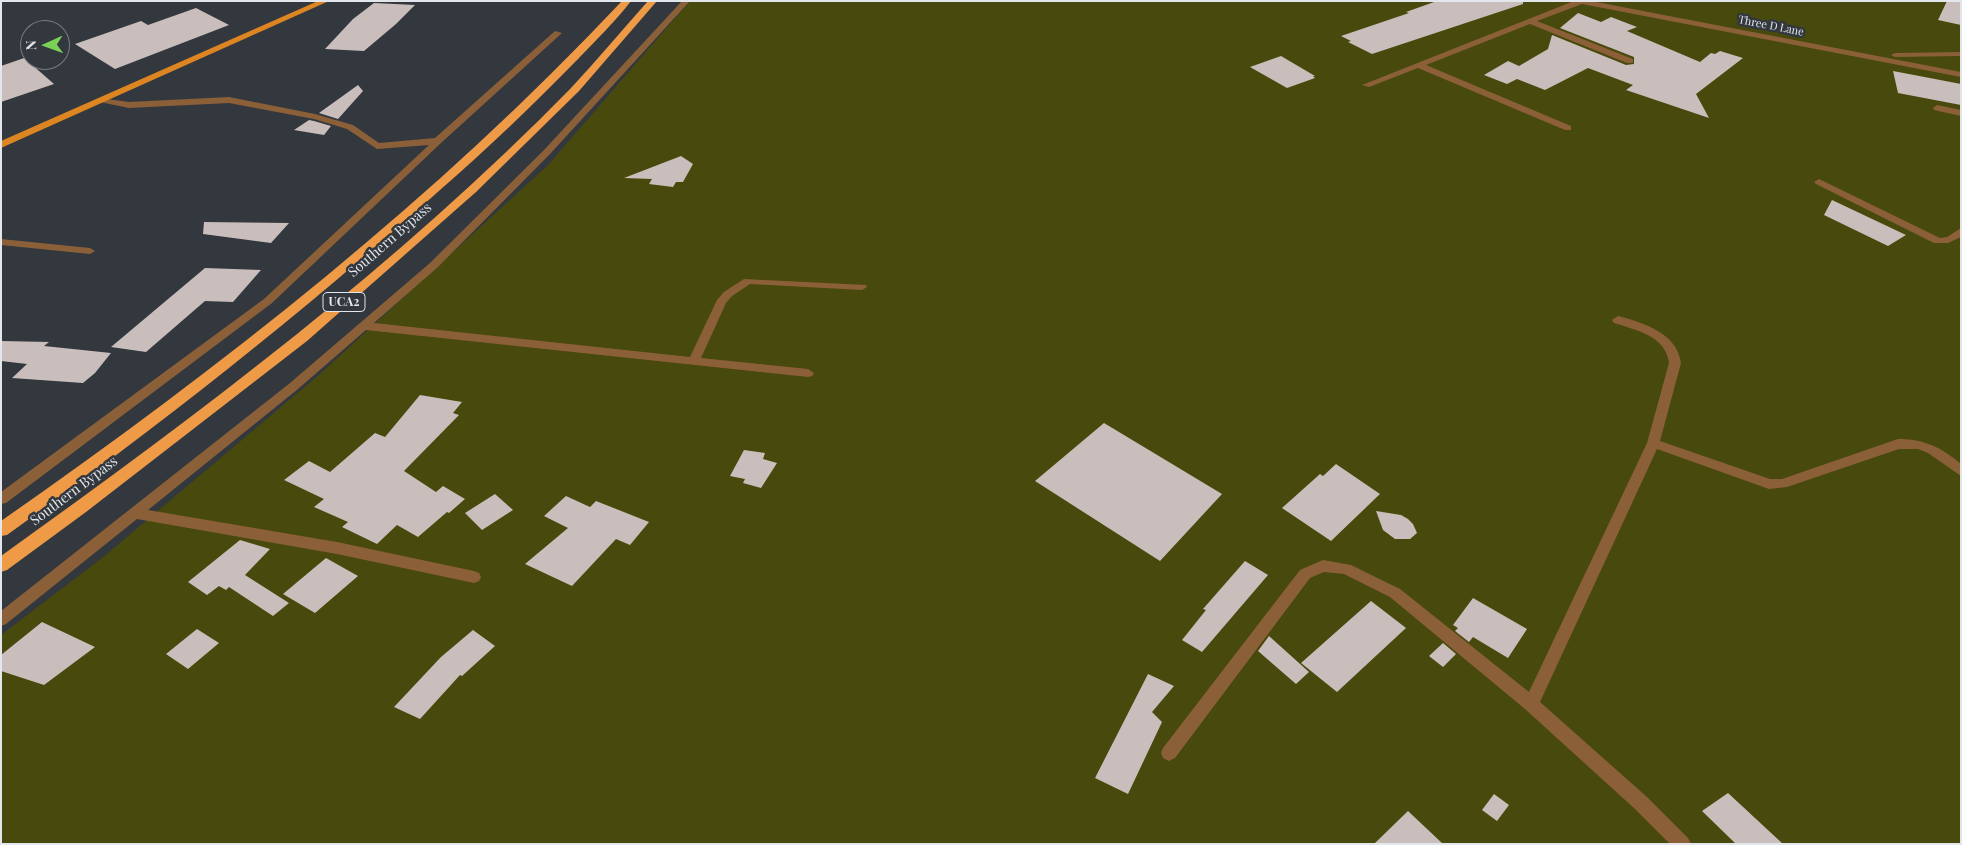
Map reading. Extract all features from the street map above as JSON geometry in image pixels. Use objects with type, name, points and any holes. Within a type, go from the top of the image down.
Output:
[{"type":"highway","name":"Southern Bypass","points":[[1,530],[63,486],[263,335],[401,220],[580,54],[627,1]]},
{"type":"highway","name":"Southern Bypass","points":[[1,565],[80,508],[310,332],[472,190],[575,89],[653,1]]},
{"type":"main road","points":[[1,145],[325,1]]},
{"type":"street","points":[[1,620],[287,392],[434,265],[548,152],[686,1]]},
{"type":"street","points":[[1366,85],[1579,2]]},
{"type":"street","name":"Three D Lane","points":[[1579,2],[1961,74]]},
{"type":"street","points":[[1530,22],[1630,62]]},
{"type":"street","points":[[1,499],[268,301],[438,141],[558,33]]},
{"type":"street","points":[[1867,56],[1961,54]]},
{"type":"street","points":[[1419,65],[1568,128]]},
{"type":"street","points":[[103,100],[129,105],[229,100],[315,117],[350,127],[377,146],[438,141]]},
{"type":"street","points":[[1937,108],[1961,113]]},
{"type":"street","points":[[1820,182],[1938,241],[1945,242],[1953,239],[1961,231]]},
{"type":"street","points":[[1,242],[90,251]]},
{"type":"street","points":[[694,361],[721,302],[728,294],[748,281],[862,286]]},
{"type":"street","points":[[1531,704],[1653,443],[1676,363],[1676,355],[1673,348],[1659,336],[1618,320]]},
{"type":"street","points":[[365,326],[808,373]]},
{"type":"street","points":[[1653,443],[1769,484],[1782,484],[1898,444],[1910,443],[1925,445],[1961,471]]},
{"type":"street","points":[[136,513],[337,548],[474,577]]},
{"type":"street","points":[[1169,753],[1305,574],[1323,566],[1346,569],[1395,593],[1531,704],[1641,803],[1682,844]]},
{"type":"shaded area","points":[[690,1],[1961,1],[1961,844],[1,844],[1,635],[102,558],[320,374],[548,165]]},
{"type":"building","points":[[1437,1],[1523,1],[1523,4],[1372,54],[1348,42],[1351,41],[1341,36],[1409,13],[1406,12]]},
{"type":"building","points":[[1947,1],[1961,1],[1961,25],[1938,20]]},
{"type":"building","points":[[374,3],[415,5],[364,51],[325,49],[353,19]]},
{"type":"building","points":[[196,8],[229,25],[115,69],[75,44],[141,21],[148,25]]},
{"type":"building","points":[[1578,13],[1601,22],[1611,17],[1637,27],[1627,31],[1700,62],[1711,53],[1715,54],[1720,51],[1743,58],[1696,94],[1709,118],[1626,90],[1633,85],[1588,68],[1545,90],[1517,79],[1507,84],[1484,75],[1508,61],[1519,66],[1548,49],[1552,35],[1626,65],[1634,64],[1634,57],[1560,28]]},
{"type":"building","points":[[1281,56],[1315,76],[1313,76],[1315,78],[1287,88],[1250,67]]},
{"type":"building","points":[[20,59],[20,70],[38,70],[54,84],[1,102],[1,66]]},
{"type":"building","points":[[1893,71],[1961,84],[1961,105],[1898,93]]},
{"type":"building","points":[[358,85],[363,91],[338,119],[319,113]]},
{"type":"building","points":[[309,120],[331,126],[324,135],[294,130]]},
{"type":"building","points":[[681,156],[693,164],[683,182],[676,182],[673,187],[649,184],[652,179],[624,178]]},
{"type":"building","points":[[1832,200],[1906,235],[1888,246],[1824,215]]},
{"type":"building","points":[[204,222],[289,223],[271,243],[203,234]]},
{"type":"building","points":[[205,268],[261,270],[233,302],[205,301],[146,352],[111,347]]},
{"type":"building","points":[[1,341],[49,342],[44,346],[111,353],[95,373],[83,383],[12,378],[27,364],[1,361]]},
{"type":"building","points":[[420,395],[462,402],[453,413],[459,415],[404,471],[436,492],[443,486],[465,499],[418,537],[397,525],[377,544],[342,527],[348,522],[314,507],[324,499],[284,480],[309,461],[330,472],[375,433],[385,437]]},
{"type":"building","points":[[1104,423],[1222,494],[1160,561],[1035,481]]},
{"type":"building","points":[[744,450],[765,453],[763,459],[777,463],[761,488],[743,483],[745,479],[730,476]]},
{"type":"building","points":[[1336,464],[1380,494],[1331,541],[1282,508],[1320,474],[1323,476]]},
{"type":"building","points":[[495,494],[513,510],[482,530],[465,513]]},
{"type":"building","points":[[566,496],[590,507],[596,501],[649,522],[630,545],[616,539],[572,586],[525,564],[568,528],[544,516]]},
{"type":"building","points":[[1376,511],[1401,515],[1413,524],[1417,533],[1410,539],[1395,539],[1383,530]]},
{"type":"building","points":[[240,540],[270,549],[245,575],[289,603],[273,616],[229,587],[226,590],[219,586],[207,595],[188,582]]},
{"type":"building","points":[[326,558],[358,576],[315,613],[283,594]]},
{"type":"building","points":[[1245,561],[1268,575],[1202,652],[1182,640],[1206,610],[1203,609]]},
{"type":"building","points":[[1473,598],[1527,629],[1508,658],[1473,637],[1469,642],[1455,631],[1458,628],[1453,625]]},
{"type":"building","points":[[1371,601],[1406,628],[1337,692],[1301,663]]},
{"type":"building","points":[[42,622],[95,647],[44,685],[1,671],[1,655]]},
{"type":"building","points":[[197,629],[219,643],[188,669],[166,654]]},
{"type":"building","points":[[473,630],[495,646],[462,676],[460,675],[420,719],[394,707],[441,657]]},
{"type":"building","points":[[1269,636],[1309,672],[1296,684],[1258,651]]},
{"type":"building","points":[[1443,643],[1456,654],[1443,667],[1429,656]]},
{"type":"building","points":[[1148,674],[1174,686],[1152,712],[1162,722],[1128,794],[1095,778]]},
{"type":"building","points":[[1728,793],[1783,844],[1736,844],[1702,811]]},
{"type":"building","points":[[1494,794],[1509,805],[1497,821],[1482,810]]},
{"type":"building","points":[[1408,811],[1443,844],[1374,844]]}]
